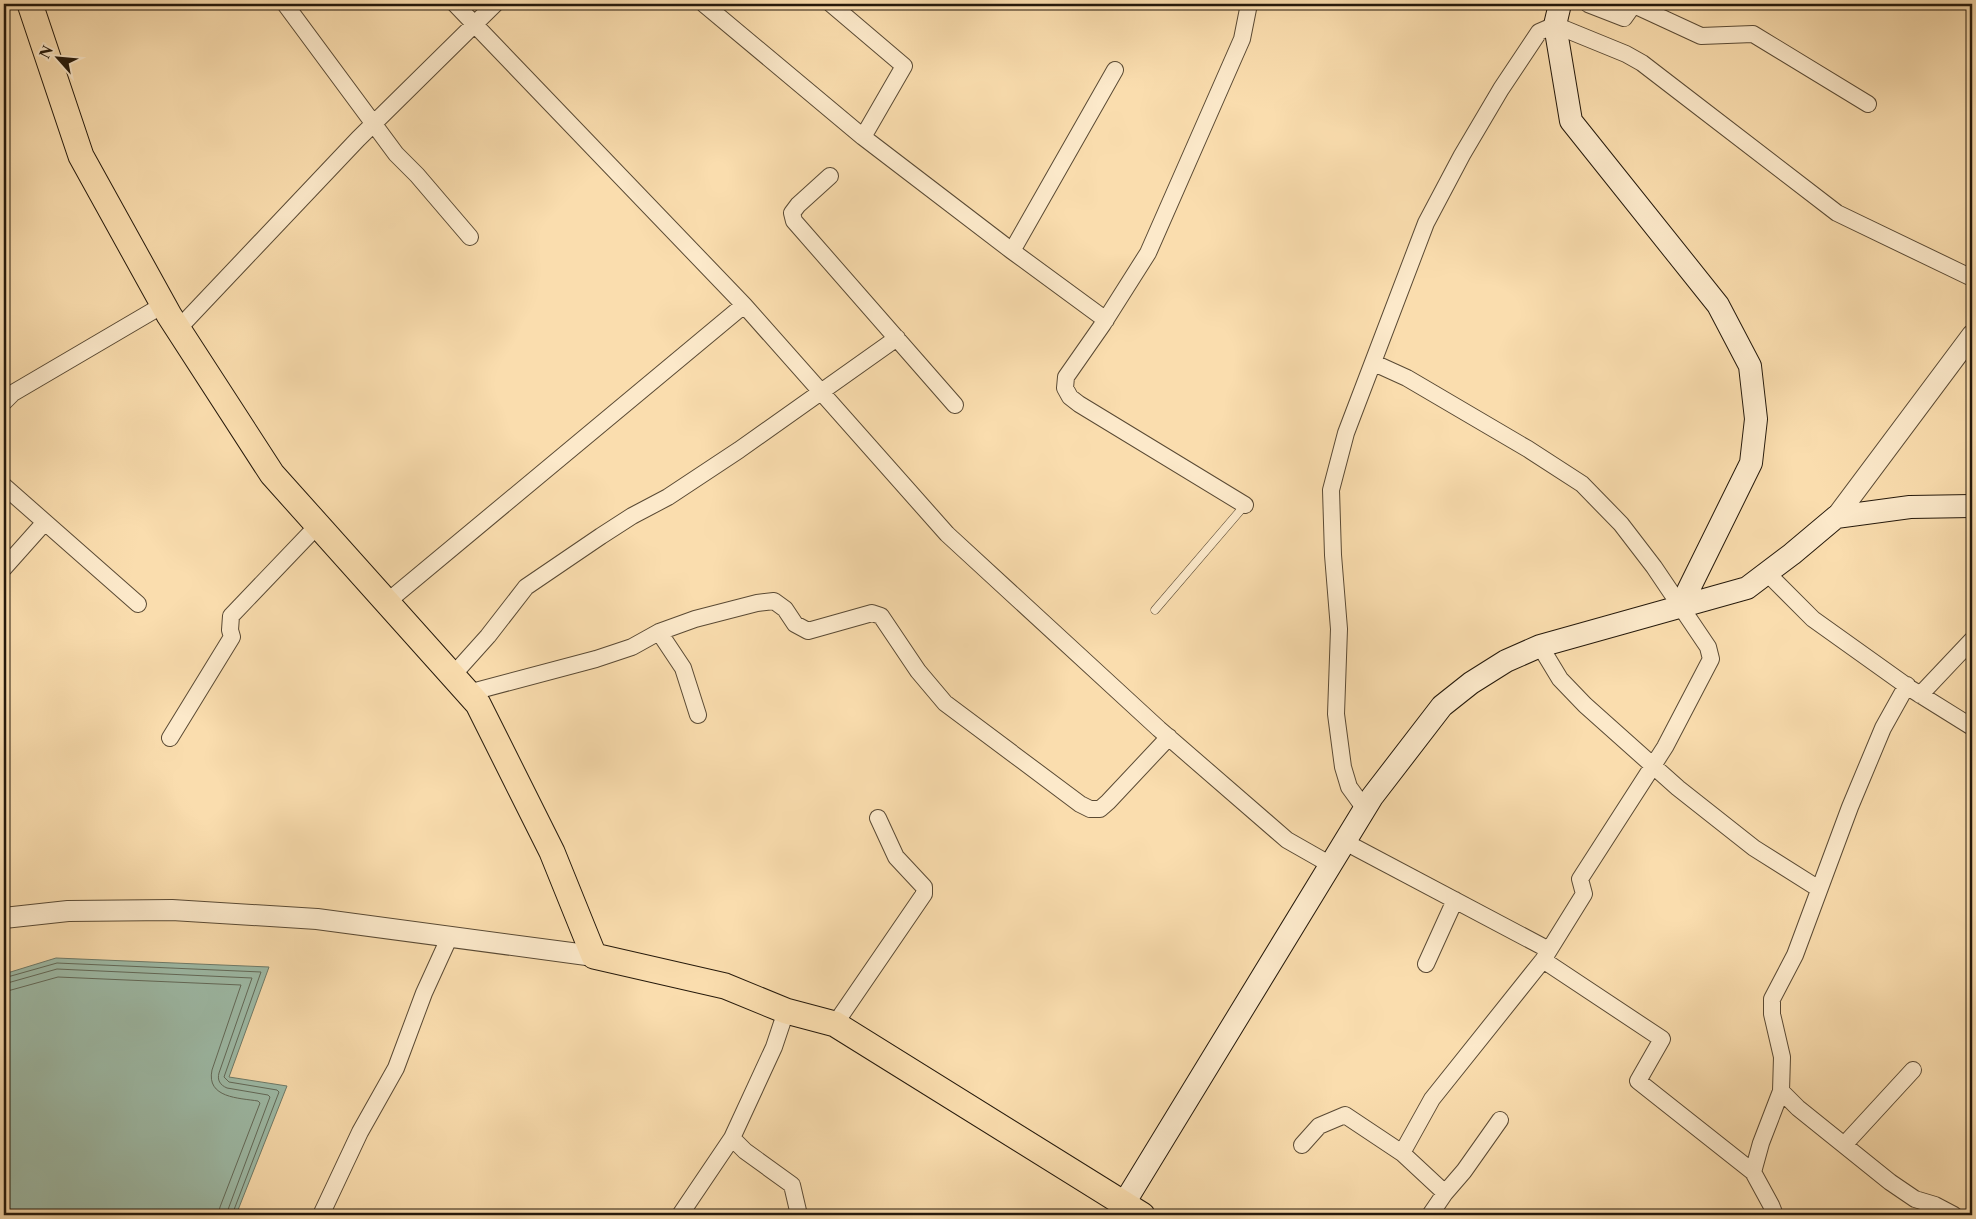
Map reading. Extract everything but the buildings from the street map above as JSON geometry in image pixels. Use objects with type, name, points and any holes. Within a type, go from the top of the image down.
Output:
[{"type":"main road","points":[[30,4],[80,156],[163,305],[272,474],[478,704],[552,852],[594,956],[725,986],[786,1011],[835,1024],[1127,1212],[1330,865],[1365,809],[1413,742],[1442,706],[1471,682],[1506,661],[1540,646],[1747,588],[1836,517],[1910,508],[1972,506]]},
{"type":"main road","points":[[1558,14],[1571,121],[1718,305],[1750,366],[1756,419],[1751,463],[1680,607]]},
{"type":"street","points":[[285,4],[396,154],[417,175],[470,238]]},
{"type":"street","points":[[455,4],[744,305],[947,534],[1169,736],[1287,840],[1330,865]]},
{"type":"street","points":[[178,329],[374,123],[495,4]]},
{"type":"street","points":[[704,4],[864,137],[1012,251],[1106,320]]},
{"type":"street","points":[[831,4],[904,66],[864,137]]},
{"type":"street","points":[[1245,505],[1079,404],[1070,396],[1065,388],[1066,376],[1106,320],[1148,253],[1242,40],[1249,4]]},
{"type":"street","points":[[1588,4],[1624,18],[1634,4],[1701,36],[1753,34],[1868,104]]},
{"type":"street","points":[[1365,809],[1349,787],[1336,714],[1339,629],[1333,555],[1331,490],[1346,433],[1426,223],[1462,155],[1501,89],[1539,32],[1558,14],[1642,63],[1837,213],[1972,278]]},
{"type":"street","points":[[1012,251],[1114,70]]},
{"type":"street","points":[[830,176],[798,205],[792,213],[794,221],[955,405]]},
{"type":"street","points":[[4,402],[13,393],[163,305]]},
{"type":"street","points":[[387,602],[744,305]]},
{"type":"street","points":[[1836,517],[1972,335]]},
{"type":"street","points":[[460,684],[488,636],[526,587],[557,564],[616,526],[668,497],[822,392],[897,338]]},
{"type":"street","points":[[1374,362],[1407,378],[1582,484],[1621,524],[1654,567],[1708,647],[1711,659],[1665,747],[1623,815],[1580,879],[1584,894],[1546,955],[1432,1099],[1402,1153]]},
{"type":"street","points":[[4,486],[138,604]]},
{"type":"street","points":[[4,568],[45,522]]},
{"type":"street","points":[[170,738],[232,637],[230,630],[231,616],[318,525]]},
{"type":"street","points":[[1767,573],[1813,619],[1913,690],[1972,727]]},
{"type":"street","points":[[460,684],[596,659],[632,647],[658,632],[695,619],[757,603],[774,601],[785,609],[794,624],[808,631],[872,613],[881,616],[918,671],[945,703],[1080,804],[1090,808],[1100,809],[1108,802],[1169,736]]},
{"type":"street","points":[[658,632],[684,668],[698,715]]},
{"type":"street","points":[[1752,1172],[1780,1090],[1782,1057],[1772,1014],[1772,999],[1795,955],[1883,728],[1913,690],[1972,640]]},
{"type":"street","points":[[1540,646],[1560,679],[1585,705],[1653,765],[1727,828],[1754,848],[1819,889]]},
{"type":"street","points":[[835,1024],[924,894],[924,887],[896,857],[878,818]]},
{"type":"street","points":[[1345,842],[1455,900],[1546,955],[1662,1039],[1638,1081],[1752,1172],[1775,1215]]},
{"type":"street","points":[[1426,964],[1455,900]]},
{"type":"street","points":[[4,918],[68,911],[172,910],[317,918],[594,956]]},
{"type":"street","points":[[321,1215],[360,1132],[396,1068],[424,993],[450,936]]},
{"type":"street","points":[[680,1215],[732,1138],[774,1047],[786,1011]]},
{"type":"street","points":[[1844,1145],[1913,1070]]},
{"type":"street","points":[[1780,1090],[1798,1108],[1890,1182],[1915,1199],[1935,1204],[1954,1215]]},
{"type":"street","points":[[1302,1144],[1319,1126],[1344,1115],[1402,1153],[1445,1193]]},
{"type":"street","points":[[1430,1215],[1500,1120]]},
{"type":"street","points":[[732,1138],[745,1151],[792,1185],[799,1215]]},
{"type":"lane","points":[[1155,610],[1245,505]]},
{"type":"water","points":[[56,958],[269,967],[229,1077],[287,1086],[236,1215],[4,1215],[4,974]]}]
